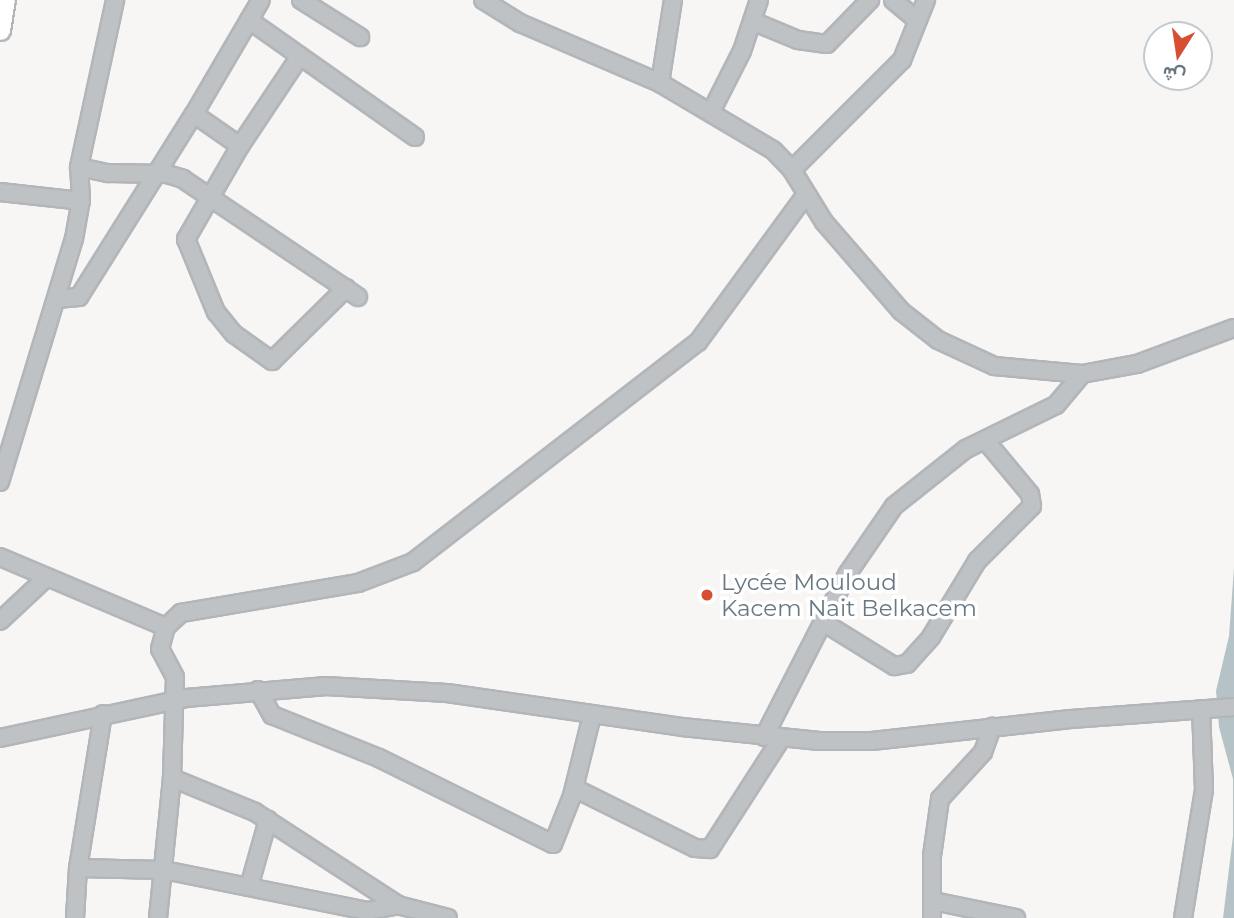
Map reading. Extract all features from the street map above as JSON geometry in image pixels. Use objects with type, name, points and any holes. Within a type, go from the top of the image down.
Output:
[{"type":"main road","points":[[0,30],[5,0]]},
{"type":"street","points":[[0,482],[57,299],[81,201],[79,166],[115,0]]},
{"type":"street","points":[[57,299],[79,297],[194,114],[261,0]]},
{"type":"street","points":[[301,0],[360,37]]},
{"type":"street","points":[[483,0],[505,7],[660,83],[750,133],[792,170],[805,196],[901,311],[938,340],[994,366],[1082,374],[1137,364],[1234,328]]},
{"type":"street","points":[[660,83],[673,0]]},
{"type":"street","points":[[711,112],[752,21],[758,0]]},
{"type":"street","points":[[752,21],[798,40],[827,44],[870,0]]},
{"type":"street","points":[[893,0],[917,20]]},
{"type":"street","points":[[792,170],[902,60],[926,0]]},
{"type":"street","points":[[248,20],[415,137]]},
{"type":"street","points":[[79,166],[174,176],[214,196],[352,293],[273,361],[267,361],[234,334],[216,312],[187,242],[190,229],[214,196],[240,146],[300,56]]},
{"type":"street","points":[[194,114],[240,146]]},
{"type":"street","points":[[0,192],[81,201]]},
{"type":"street","points":[[158,918],[173,778],[175,677],[160,649],[166,626],[181,613],[358,583],[413,562],[698,342],[805,196]]},
{"type":"street","points":[[764,737],[848,573],[894,506],[928,477],[985,440],[1056,405],[1082,374]]},
{"type":"street","points":[[823,622],[894,666],[907,664],[931,637],[977,562],[1032,506],[1030,494],[985,440]]},
{"type":"street","points":[[0,557],[166,626]]},
{"type":"street","points":[[0,621],[47,577]]},
{"type":"street","points":[[0,738],[173,701],[258,690],[326,686],[415,690],[781,739],[872,741],[992,727],[1234,707]]},
{"type":"street","points":[[258,690],[272,715],[379,758],[549,843],[559,838],[592,715]]},
{"type":"street","points":[[1183,918],[1203,790],[1208,709]]},
{"type":"street","points":[[75,918],[78,868],[103,714]]},
{"type":"street","points":[[932,918],[932,856],[940,799],[983,752],[992,727]]},
{"type":"street","points":[[574,788],[695,848],[710,849],[781,739]]},
{"type":"street","points":[[173,778],[268,820],[407,911]]},
{"type":"street","points":[[248,887],[268,820]]},
{"type":"street","points":[[78,868],[164,870],[368,911],[407,911],[448,918]]},
{"type":"street","points":[[933,901],[1016,918]]},
{"type":"shaded area","points":[[1234,568],[1234,918],[1223,918],[1233,836],[1233,779],[1219,727],[1216,691],[1229,636]]},
{"type":"place","name":"Lycée Mouloud Kacem Nait Belkacem","points":[[707,595]]}]
